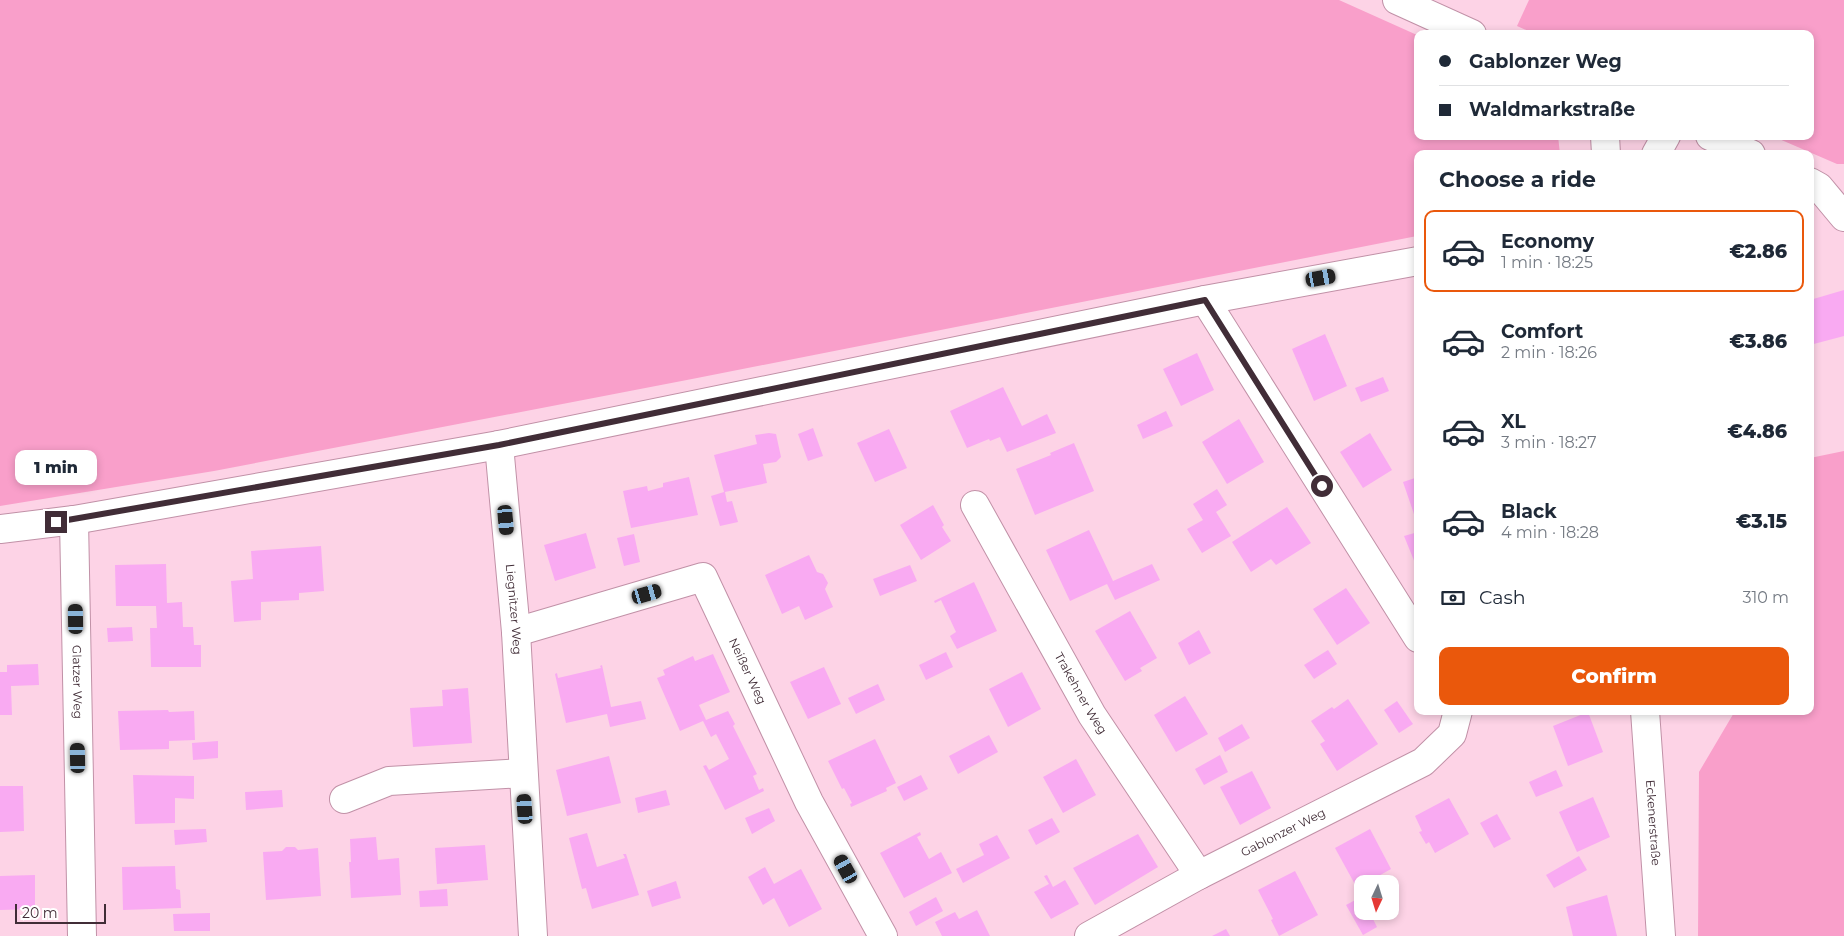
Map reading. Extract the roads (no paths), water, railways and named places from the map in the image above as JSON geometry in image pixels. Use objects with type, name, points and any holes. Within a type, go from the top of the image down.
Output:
[{"type":"street","points":[[1397,0],[1463,30]]},
{"type":"street","points":[[1719,140],[1742,150]]},
{"type":"street","points":[[1814,184],[1819,187],[1844,217]]},
{"type":"street","points":[[0,529],[74,520],[499,445],[1205,300],[1414,262]]},
{"type":"street","points":[[1205,300],[1414,632]]},
{"type":"street","name":"Liegnitzer Weg","points":[[499,445],[516,632],[533,936]]},
{"type":"street","name":"Trakehner Weg","points":[[975,505],[1092,715],[1199,875]]},
{"type":"street","name":"Glatzer Weg","points":[[74,520],[82,936]]},
{"type":"street","name":"Neißer Weg","points":[[516,632],[703,577],[809,802],[883,936]]},
{"type":"street","name":"Gablonzer Weg","points":[[1089,936],[1199,875],[1422,762],[1452,734],[1457,715]]},
{"type":"street","name":"Eckenerstraße","points":[[1645,715],[1660,936]]},
{"type":"street","points":[[344,799],[389,781],[523,773]]}]
